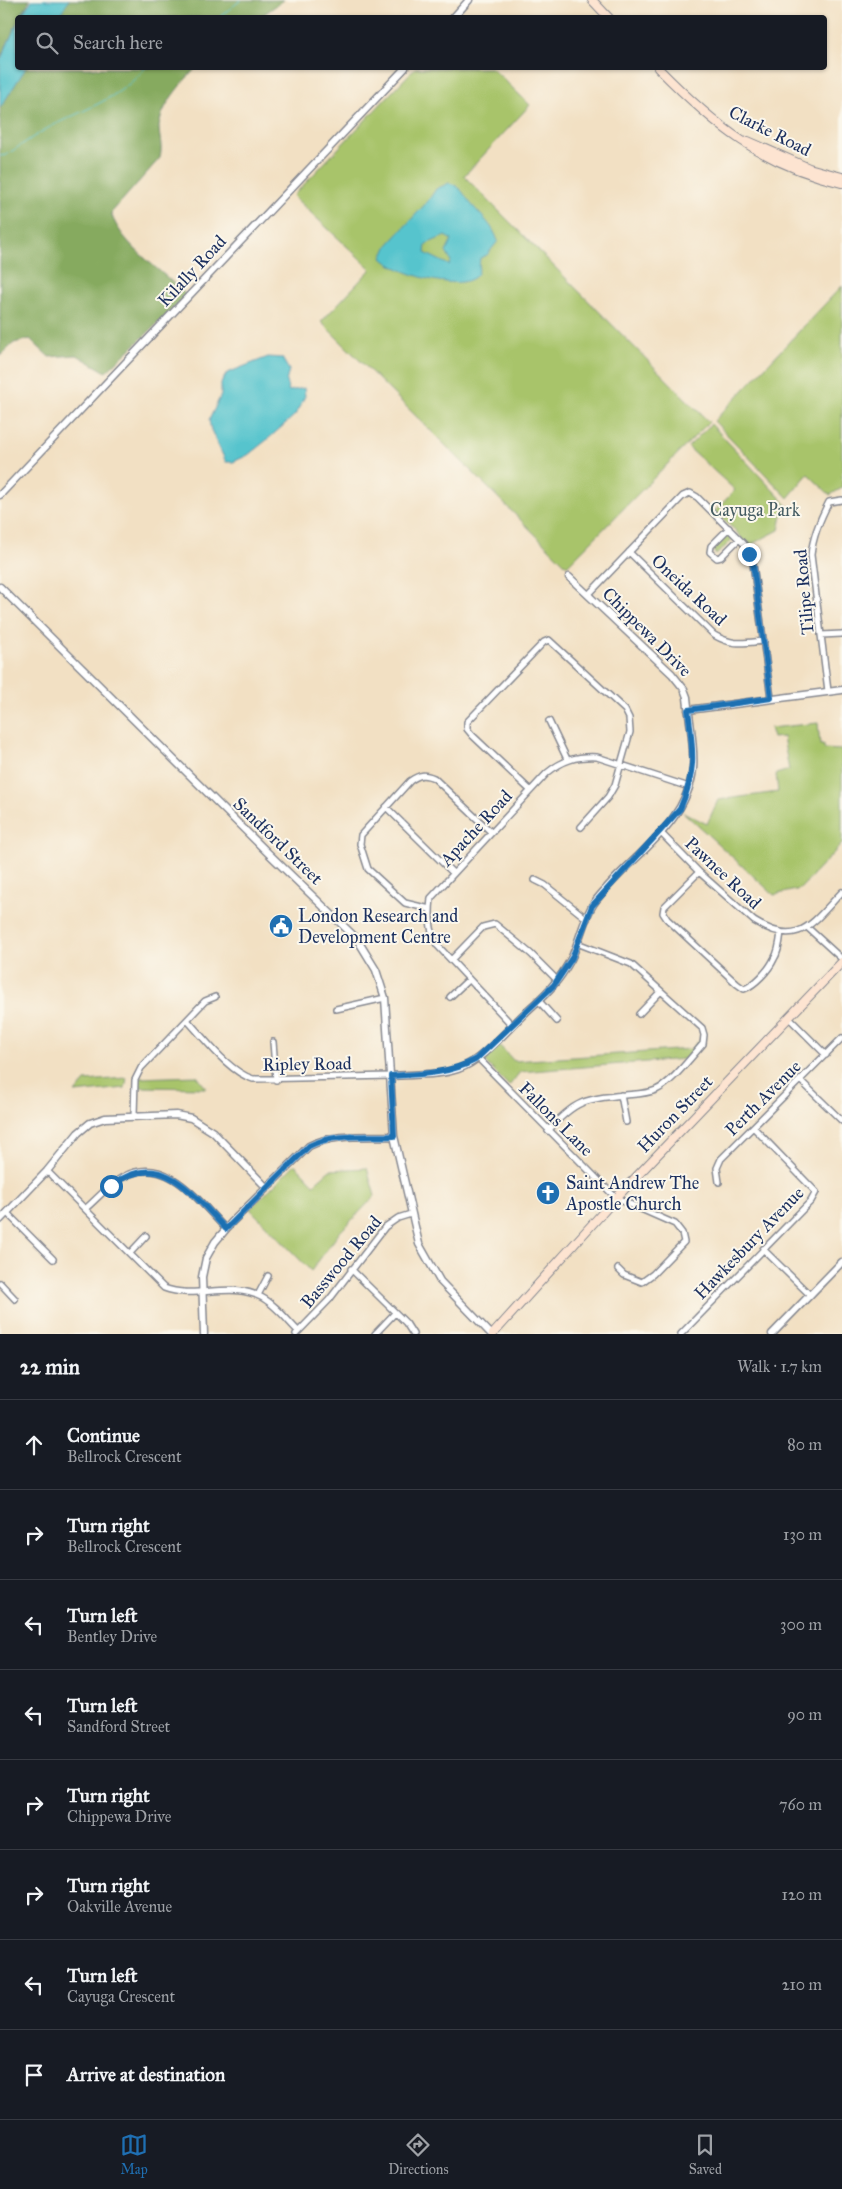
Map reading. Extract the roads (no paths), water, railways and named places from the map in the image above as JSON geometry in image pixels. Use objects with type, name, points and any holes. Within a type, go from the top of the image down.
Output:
[{"type":"main road","points":[[592,0],[605,15]]},
{"type":"main road","name":"Clarke Road","points":[[660,70],[730,133],[760,153],[807,174],[842,183]]},
{"type":"main road","name":"Clarke Road","points":[[713,118],[765,149],[809,168],[842,176]]},
{"type":"main road","name":"Huron Street","points":[[492,1334],[616,1198],[789,1018],[842,960]]},
{"type":"street","points":[[456,15],[469,0]]},
{"type":"street","name":"Kilally Road","points":[[0,495],[404,70]]},
{"type":"street","points":[[588,595],[682,496],[690,493],[697,497],[744,544],[753,564],[771,698]]},
{"type":"street","name":"Tilipe Road","points":[[828,691],[812,569],[812,541],[818,522],[829,502],[839,500]]},
{"type":"street","points":[[729,528],[711,546],[710,552],[713,556],[721,557],[739,539]]},
{"type":"street","name":"Oneida Road","points":[[629,552],[714,635],[725,642],[737,644],[764,641]]},
{"type":"street","name":"Chippewa Drive","points":[[391,1076],[459,1069],[478,1058],[538,1000],[557,980],[572,958],[592,906],[680,809],[689,787],[693,770],[693,754],[684,689],[672,674],[568,577]]},
{"type":"street","name":"Sandford Street","points":[[0,587],[357,939],[376,970],[385,998],[394,1136],[419,1244],[440,1281],[492,1334]]},
{"type":"street","points":[[821,635],[842,634]]},
{"type":"street","points":[[530,790],[472,735],[467,728],[467,722],[544,642],[549,640],[625,710],[629,718],[630,732],[615,785],[608,798],[581,827]]},
{"type":"street","points":[[688,710],[842,690]]},
{"type":"street","points":[[549,721],[566,759],[582,756],[597,757],[689,787]]},
{"type":"street","name":"Apache Road","points":[[512,1025],[437,946],[431,932],[431,898],[530,790],[547,773],[566,759]]},
{"type":"street","points":[[430,909],[405,902],[368,869],[360,844],[361,835],[410,781],[418,775],[425,774],[434,778],[491,832]]},
{"type":"street","points":[[386,807],[452,873]]},
{"type":"street","name":"Pawnee Road","points":[[660,832],[699,872],[763,927],[786,934],[808,928]]},
{"type":"street","points":[[699,872],[664,907],[663,913],[667,919],[744,989],[750,987],[770,966],[775,958],[781,932]]},
{"type":"street","points":[[535,880],[545,885],[587,918]]},
{"type":"street","points":[[842,892],[808,928],[842,960]]},
{"type":"street","points":[[450,960],[483,927],[494,924],[531,954],[557,980]]},
{"type":"street","points":[[548,1131],[565,1112],[577,1104],[657,1090],[703,1044],[704,1035],[702,1028],[631,964],[577,943]]},
{"type":"street","points":[[450,997],[469,979]]},
{"type":"street","points":[[639,1014],[661,991]]},
{"type":"street","points":[[134,1116],[135,1080],[141,1068],[205,1001],[215,996]]},
{"type":"street","points":[[336,1010],[385,998]]},
{"type":"street","points":[[538,1000],[557,1022]]},
{"type":"street","points":[[789,1018],[826,1055]]},
{"type":"street","name":"Ripley Road","points":[[187,1020],[243,1076],[253,1079],[391,1076]]},
{"type":"street","name":"Perth Avenue","points":[[719,1182],[717,1168],[722,1159],[842,1038]]},
{"type":"street","points":[[273,1042],[276,1080]]},
{"type":"street","name":"Fallons Lane","points":[[478,1058],[616,1198]]},
{"type":"street","points":[[800,1080],[842,1122]]},
{"type":"street","points":[[622,1095],[626,1122]]},
{"type":"street","points":[[0,1220],[47,1171],[78,1133],[90,1123],[105,1118],[176,1115],[191,1118],[202,1123],[213,1132],[267,1188]]},
{"type":"street","name":"Hawkesbury Avenue","points":[[680,1334],[811,1201],[816,1192],[753,1127]]},
{"type":"street","points":[[204,1334],[202,1277],[206,1258],[214,1242],[226,1229],[309,1146],[320,1140],[334,1138],[394,1136]]},
{"type":"street","points":[[47,1171],[164,1288],[175,1292],[232,1290],[258,1296],[272,1305],[297,1333]]},
{"type":"street","points":[[86,1209],[122,1177],[133,1173],[159,1171],[179,1181],[226,1229]]},
{"type":"street","points":[[616,1198],[675,1224],[682,1233],[684,1242],[653,1274],[642,1282],[624,1276],[618,1269]]},
{"type":"street","points":[[6,1213],[53,1259]]},
{"type":"street","name":"Basswood Road","points":[[297,1333],[329,1300],[385,1227],[398,1218],[411,1214]]},
{"type":"street","points":[[130,1252],[146,1236]]},
{"type":"street","points":[[763,1249],[810,1295]]},
{"type":"street","points":[[772,1334],[842,1262]]},
{"type":"street","points":[[352,1269],[413,1334]]},
{"type":"street","points":[[258,1296],[268,1276]]},
{"type":"street","points":[[0,1283],[16,1299]]},
{"type":"street","points":[[375,1334],[395,1313]]},
{"type":"water","points":[[32,0],[69,0],[59,15],[21,15]]},
{"type":"water","points":[[15,27],[15,70],[25,70],[0,108],[0,61]]},
{"type":"water","points":[[449,183],[457,186],[490,226],[498,241],[487,255],[480,258],[477,275],[466,281],[442,282],[427,279],[400,269],[382,258],[388,245],[428,201],[436,189]],"holes":[[[445,236],[452,240],[446,252],[451,261],[449,265],[425,253],[426,244]]]},
{"type":"water","points":[[268,357],[282,358],[289,370],[286,382],[289,391],[304,388],[305,396],[295,415],[268,439],[248,455],[233,462],[226,462],[211,430],[209,420],[221,395],[221,383],[227,373]]},
{"type":"waterway","points":[[222,15],[241,0]]},
{"type":"waterway","points":[[0,156],[6,155],[48,128],[112,96],[135,79],[143,70]]},
{"type":"place","name":"London Research and Development Centre","points":[[281,926]]},
{"type":"place","name":"Saint Andrew The Apostle Church","points":[[548,1193]]},
{"type":"park label","name":"Cayuga Park","points":[[755,510]]}]
